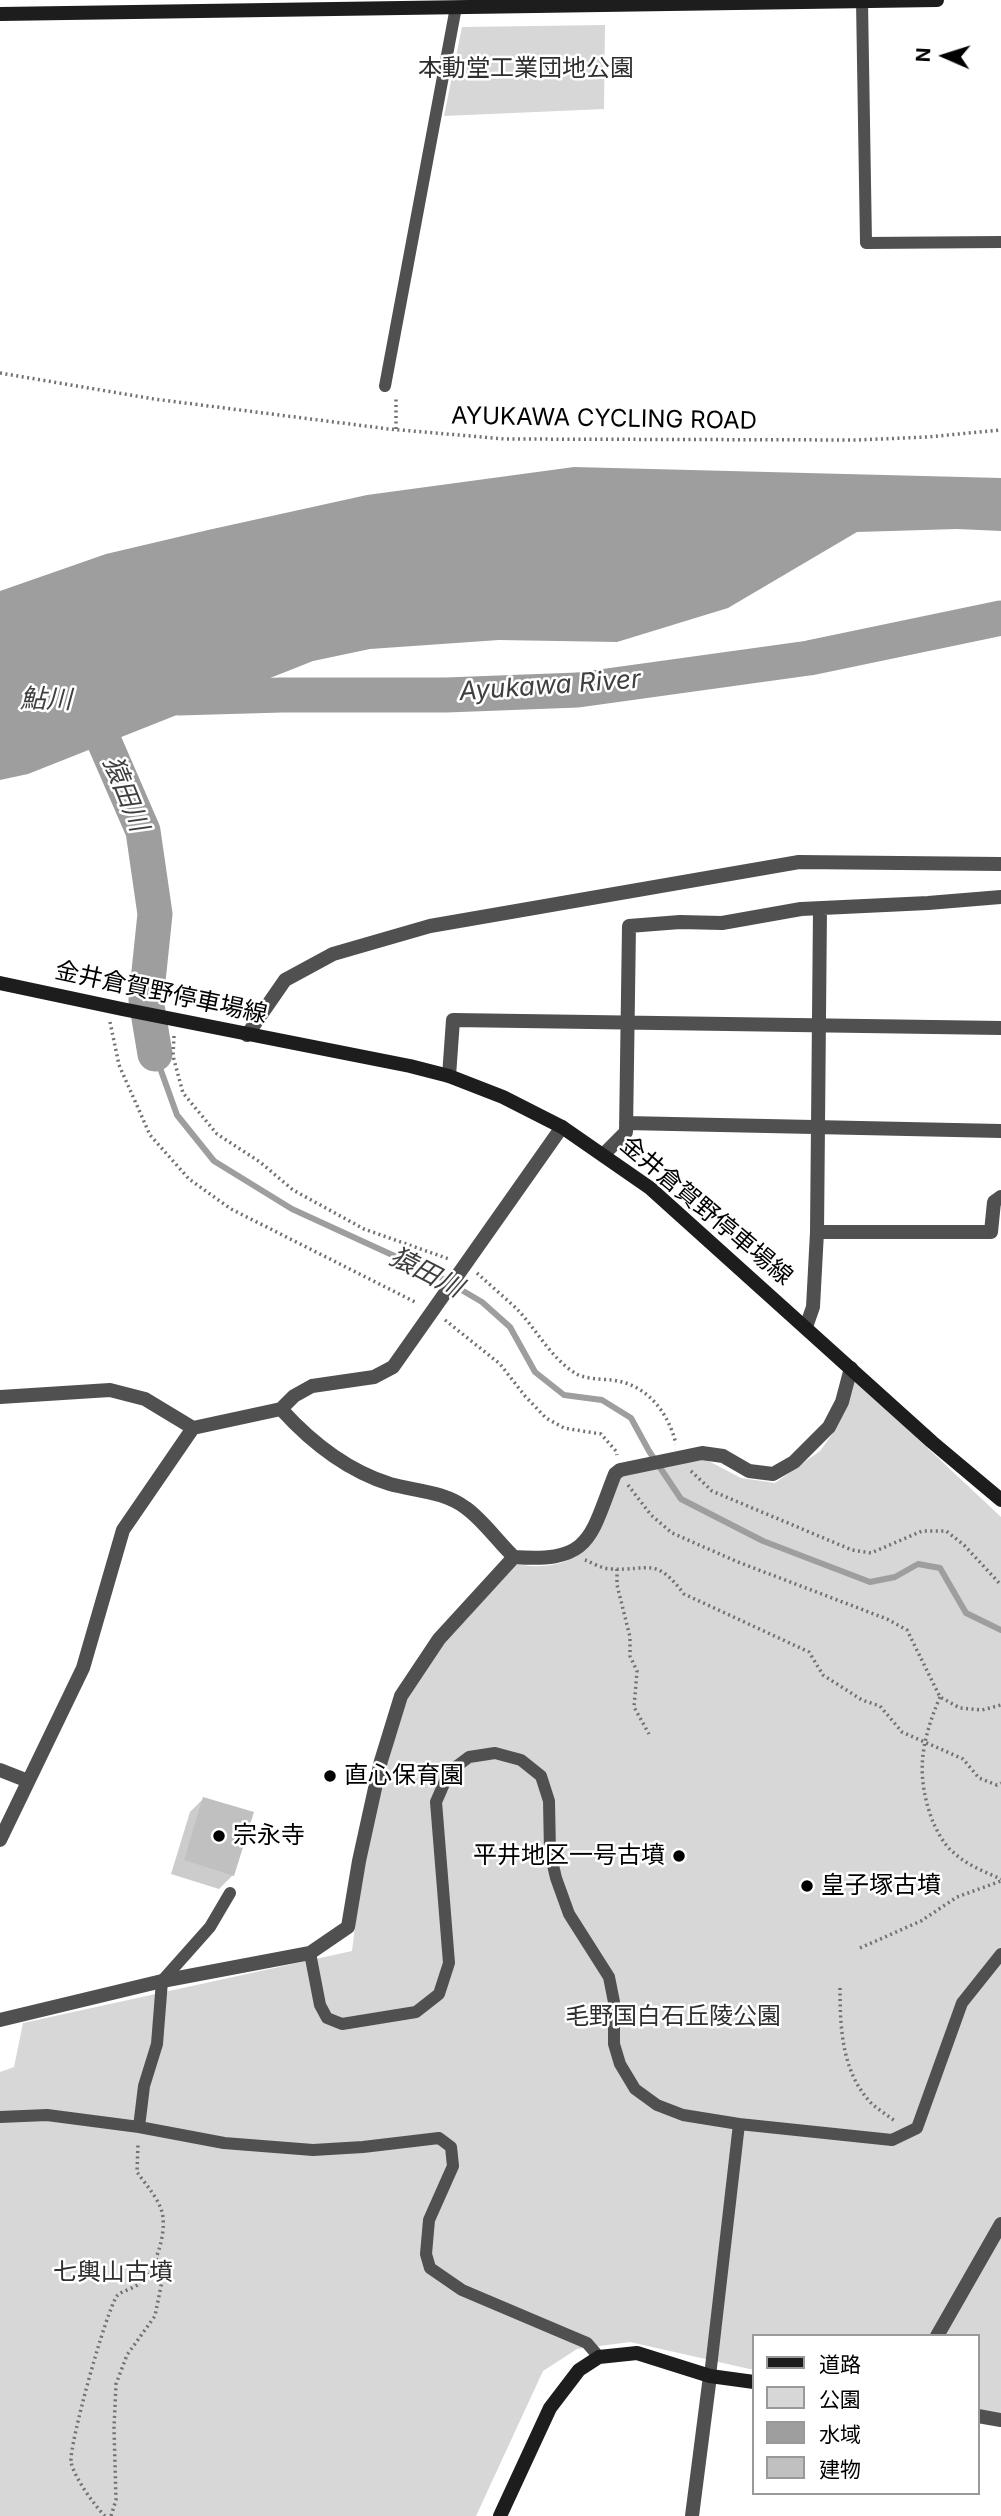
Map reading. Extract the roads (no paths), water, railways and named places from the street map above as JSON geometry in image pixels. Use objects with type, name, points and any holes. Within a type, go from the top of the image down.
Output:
[{"type":"street","points":[[0,14],[456,4],[937,0]]},
{"type":"street","points":[[247,1035],[285,980],[333,954],[430,926],[799,862],[1001,864]]},
{"type":"street","points":[[604,1154],[626,1132],[629,926],[680,922],[722,923],[801,909],[1001,897]]},
{"type":"street","points":[[806,1327],[813,1307],[817,1231],[820,909]]},
{"type":"street","name":"金井倉賀野停車場線","points":[[0,983],[449,1076],[503,1097],[562,1127],[650,1188],[1001,1500]]},
{"type":"street","points":[[449,1076],[453,1020],[1001,1028]]},
{"type":"street","points":[[626,1123],[1001,1131]]},
{"type":"street","points":[[0,1397],[110,1390],[145,1399],[193,1428],[281,1409],[294,1396],[312,1386],[374,1377],[393,1367],[562,1127]]},
{"type":"street","points":[[817,1231],[991,1233],[994,1202],[1001,1197]]},
{"type":"street","points":[[281,1409],[300,1429],[361,1474],[393,1485],[439,1494],[466,1507],[514,1557],[534,1559],[569,1553],[584,1544],[598,1522],[615,1475],[620,1470],[702,1453],[723,1456],[749,1471],[773,1474],[794,1462],[829,1427],[842,1402],[851,1368]]},
{"type":"street","points":[[0,1840],[82,1668],[123,1530],[193,1428]]},
{"type":"street","points":[[0,2020],[162,1981],[310,1953],[348,1927],[381,1761],[401,1696],[439,1639],[514,1557]]},
{"type":"street","points":[[0,1770],[28,1781]]},
{"type":"street","points":[[938,2334],[1001,2224]]},
{"type":"street","points":[[500,2516],[550,2408],[579,2370],[599,2357],[637,2353],[710,2376],[752,2382]]},
{"type":"street","points":[[692,2516],[710,2376]]},
{"type":"street","points":[[980,2416],[1001,2420]]},
{"type":"lane","points":[[862,1],[866,243],[1001,242]]},
{"type":"lane","points":[[385,386],[456,4]]},
{"type":"lane","points":[[310,1953],[320,2005],[327,2018],[342,2024],[416,2012],[439,1994],[449,1963],[436,1802],[449,1772],[468,1756],[495,1753],[522,1760],[541,1776],[549,1801],[550,1852],[556,1878],[569,1914],[609,1977],[614,2002],[614,2044],[620,2064],[635,2089],[657,2105],[683,2115],[739,2124],[892,2140],[910,2133],[917,2128],[962,2003],[1001,1954]]},
{"type":"lane","points":[[139,2127],[144,2086],[157,2044],[162,1981],[210,1927],[230,1893]]},
{"type":"lane","points":[[0,2117],[47,2115],[139,2127],[224,2143],[313,2150],[439,2138],[451,2147],[453,2166],[429,2220],[426,2254],[430,2268],[462,2290],[587,2343],[599,2357]]},
{"type":"lane","points":[[710,2376],[739,2124]]},
{"type":"water","name":"鮎川","points":[[574,467],[1001,478],[1001,531],[957,529],[857,532],[728,608],[617,642],[499,640],[370,649],[313,661],[28,774],[0,780],[0,591],[106,554],[367,495]]},
{"type":"waterway","name":"Ayukawa River","points":[[178,698],[446,695],[578,690],[809,658],[1001,618]]},
{"type":"waterway","name":"猿田川","points":[[93,701],[97,725],[143,831],[155,914],[146,1000],[155,1054]]},
{"type":"waterway","name":"猿田川","points":[[155,1054],[177,1115],[214,1161],[292,1209],[436,1275],[482,1302],[510,1327],[535,1372],[564,1395],[602,1400],[631,1418],[681,1499],[763,1541],[870,1582],[895,1577],[918,1564],[940,1568],[966,1613],[1001,1630]]},
{"type":"place","name":"直心保育園","points":[[330,1776]]},
{"type":"place","name":"宗永寺","points":[[219,1836]]},
{"type":"place","name":"平井地区一号古墳","points":[[679,1856]]},
{"type":"place","name":"皇子塚古墳","points":[[807,1886]]},
{"type":"park label","name":"本動堂工業団地公園","points":[[526,69]]},
{"type":"park label","name":"毛野国白石丘陵公園","points":[[673,2017]]},
{"type":"park label","name":"七輿山古墳","points":[[113,2273]]}]
